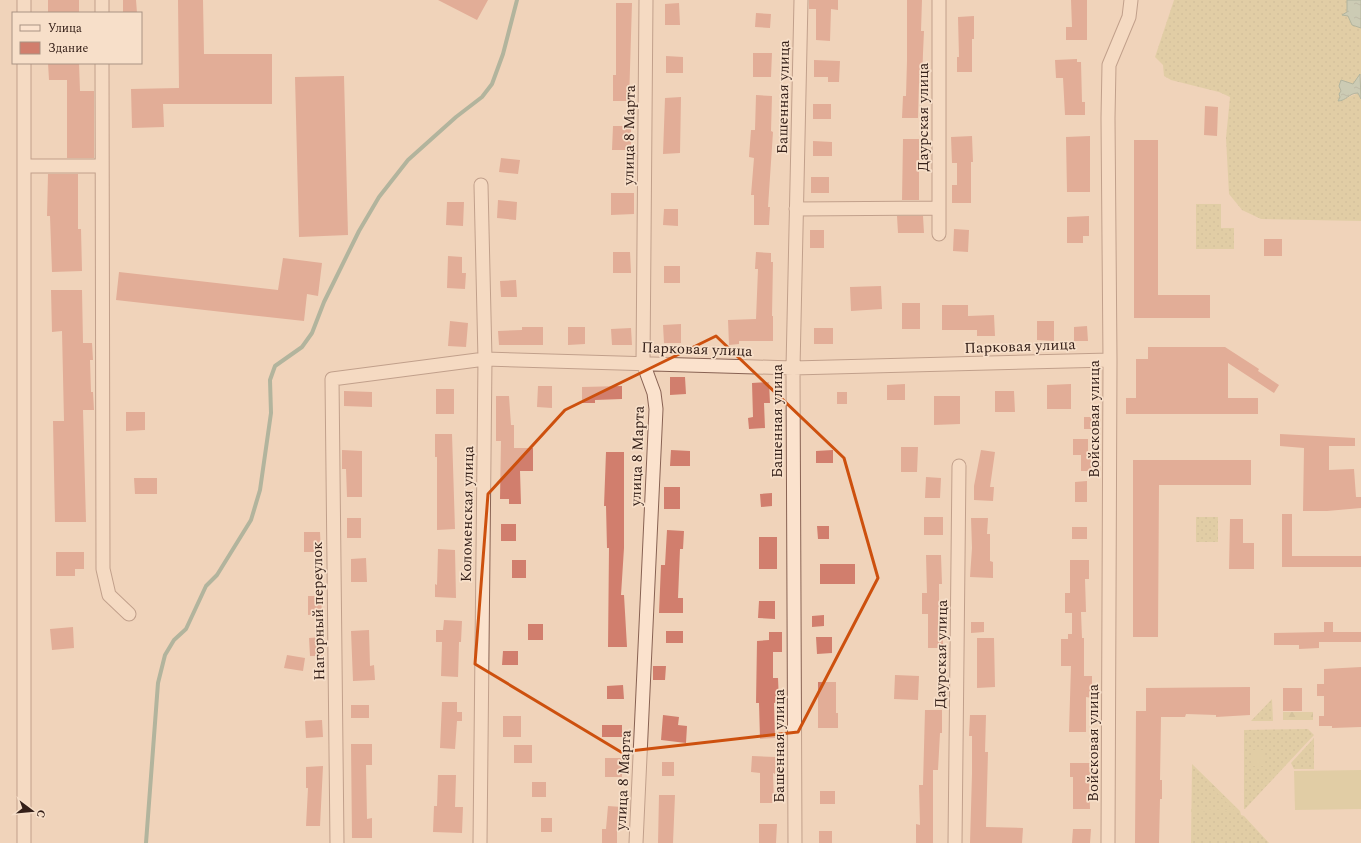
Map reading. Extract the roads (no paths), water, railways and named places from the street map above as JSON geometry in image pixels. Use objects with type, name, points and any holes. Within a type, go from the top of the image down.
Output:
[{"type":"street","points":[[24,0],[24,12]]},
{"type":"street","points":[[102,0],[102,12]]},
{"type":"street","name":"улица 8 Марта","points":[[636,843],[656,409],[654,393],[643,363],[646,0]]},
{"type":"street","name":"Башенная улица","points":[[795,843],[793,368],[801,0]]},
{"type":"street","name":"Даурская улица","points":[[939,0],[939,234]]},
{"type":"street","name":"Войсковая улица","points":[[1108,843],[1110,360],[1109,66],[1129,17],[1131,0]]},
{"type":"street","points":[[24,64],[24,843]]},
{"type":"street","points":[[102,64],[103,569],[109,595],[130,614]]},
{"type":"street","points":[[24,166],[102,166]]},
{"type":"street","name":"Коломенская улица","points":[[480,843],[485,359],[481,185]]},
{"type":"street","points":[[796,209],[939,208]]},
{"type":"street","name":"Парковая улица","points":[[332,379],[485,359],[793,368],[1110,360]]},
{"type":"street","name":"Нагорный переулок","points":[[332,379],[337,843]]},
{"type":"street","name":"Даурская улица","points":[[955,843],[959,466]]},
{"type":"water","points":[[1347,0],[1361,0],[1361,28],[1352,25],[1348,16],[1342,15],[1347,12]]},
{"type":"water","points":[[1360,74],[1361,99],[1358,93],[1355,93],[1341,101],[1338,101],[1341,91],[1339,86],[1341,80],[1353,84]]},
{"type":"waterway","points":[[146,843],[158,683],[165,655],[174,640],[186,629],[206,586],[217,575],[251,520],[260,490],[271,413],[270,380],[275,366],[302,347],[312,333],[324,302],[359,231],[379,197],[408,160],[456,117],[482,97],[492,84],[503,54],[517,0]]}]
